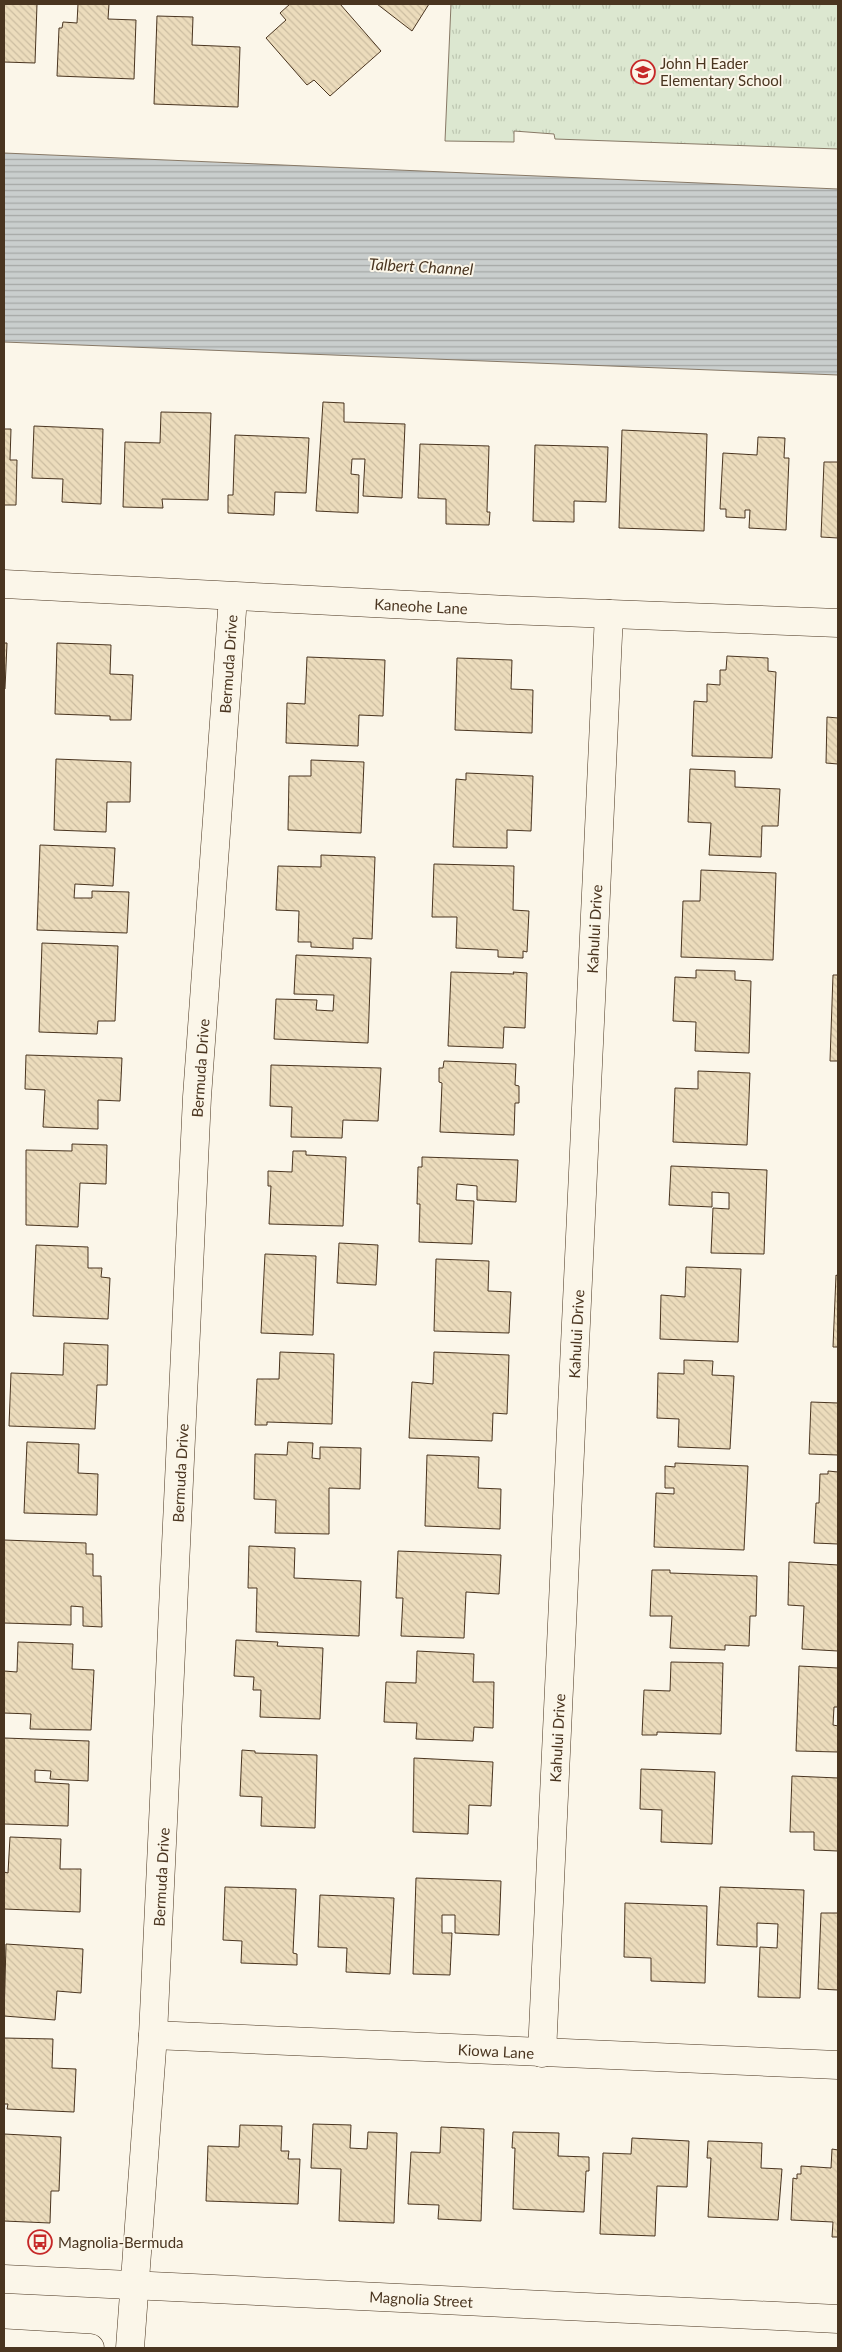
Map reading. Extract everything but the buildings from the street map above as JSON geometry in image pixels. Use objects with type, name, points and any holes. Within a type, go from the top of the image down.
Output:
[{"type":"street","name":"Kaneohe Lane","points":[[4,584],[233,597],[838,623]]},
{"type":"street","name":"Bermuda Drive","points":[[130,2348],[133,2286],[153,2035],[197,1097],[233,597]]},
{"type":"street","name":"Kahului Drive","points":[[542,2053],[609,614]]},
{"type":"street","name":"Kiowa Lane","points":[[153,2035],[838,2066]]},
{"type":"street","name":"Magnolia Street","points":[[4,2279],[838,2319]]},
{"type":"street","points":[[4,2343],[90,2348]]},
{"type":"green space","name":"John H Eader Elementary School","points":[[451,4],[838,4],[838,149],[555,139],[554,134],[514,131],[514,142],[445,141]]},
{"type":"water","name":"Talbert Channel","points":[[4,153],[838,189],[838,375],[4,342]]},
{"type":"place","name":"John H Eader Elementary School","points":[[643,72]]},
{"type":"place","name":"Magnolia-Bermuda","points":[[40,2242]]}]
